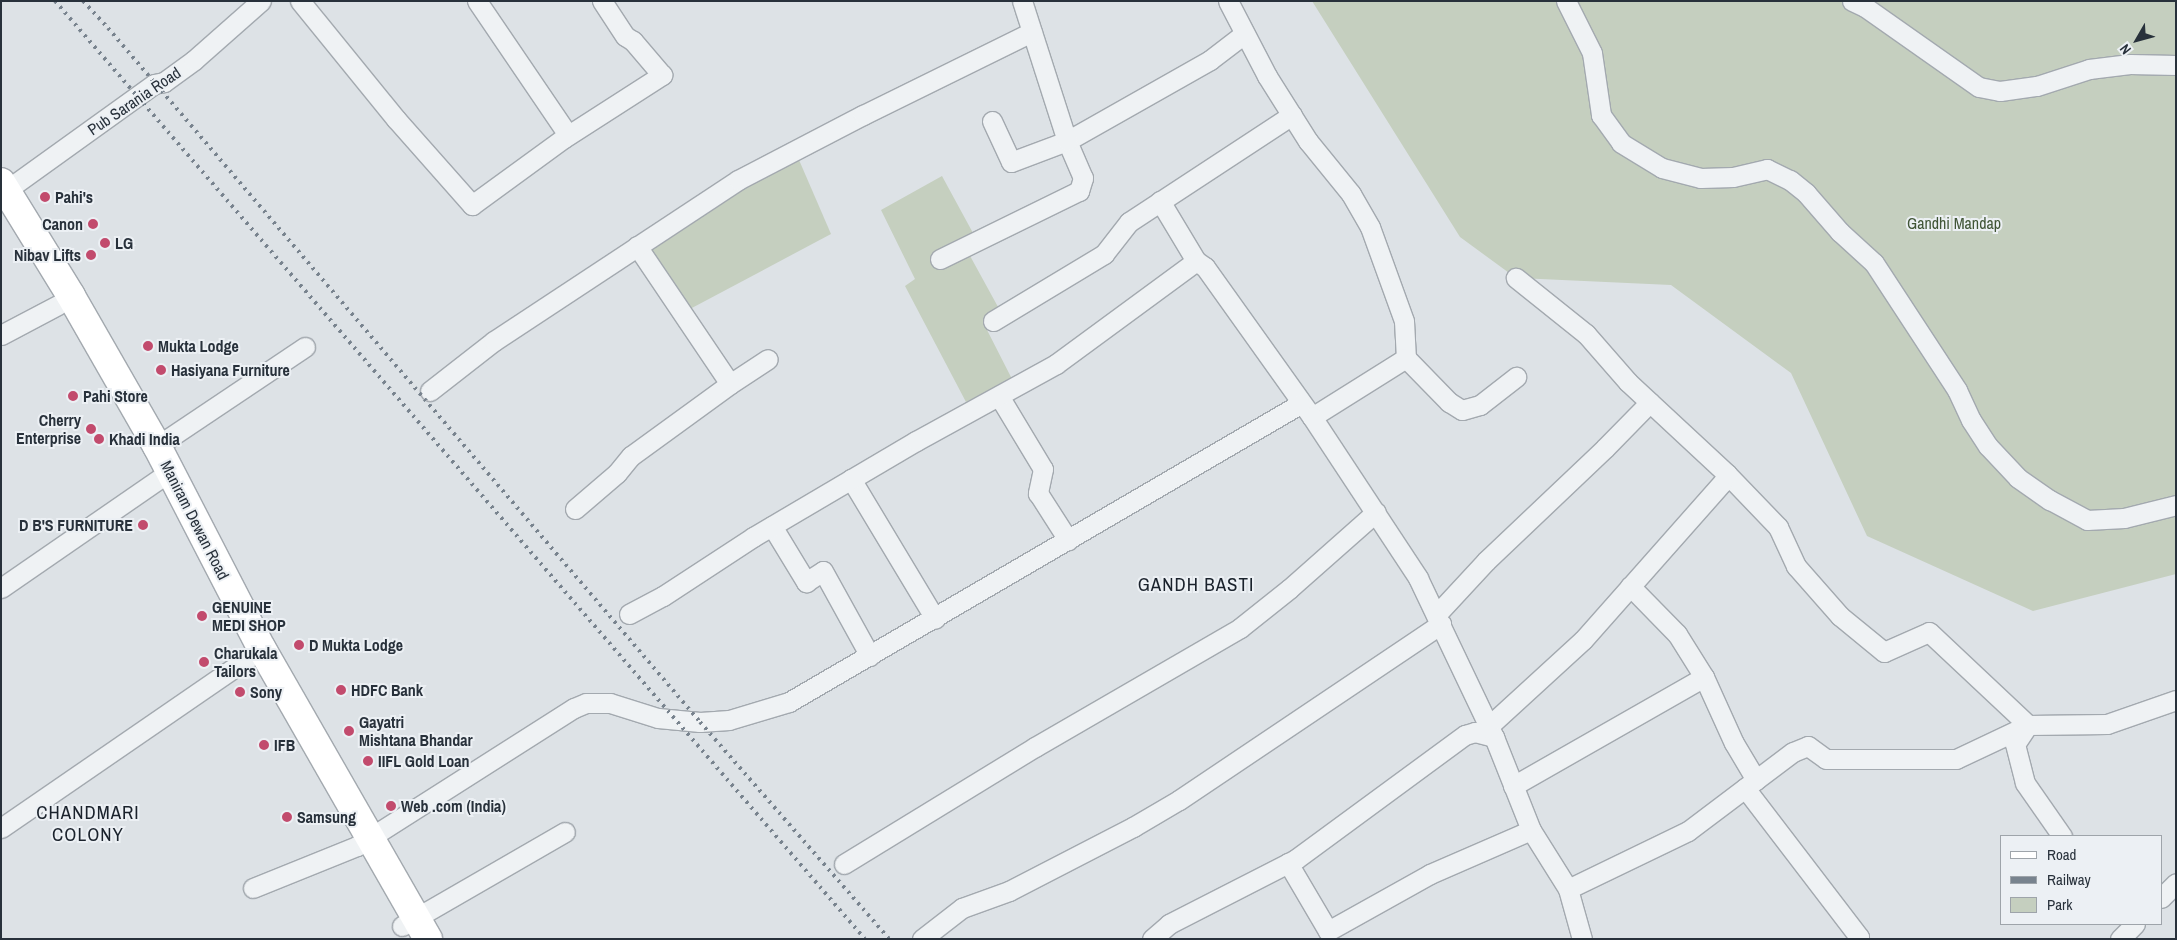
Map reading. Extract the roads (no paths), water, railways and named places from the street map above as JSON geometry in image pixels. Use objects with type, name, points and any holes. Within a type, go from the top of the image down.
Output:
[{"type":"main road","name":"Maniram Dewan Road","points":[[2,195],[58,305],[162,476],[262,649],[363,842]]},
{"type":"main road","name":"Maniram Dewan Road","points":[[2,195],[71,296],[157,446],[162,476],[248,658],[363,842],[414,930]]},
{"type":"street","name":"Pub Sarania Road","points":[[2,195],[154,84],[164,82],[194,60],[262,1]]},
{"type":"street","points":[[300,1],[396,119],[462,197],[472,205],[568,135],[662,75],[633,41],[625,36],[602,1]]},
{"type":"street","points":[[478,1],[568,135]]},
{"type":"street","points":[[940,259],[1080,191],[1083,178],[1067,140],[1022,1]]},
{"type":"street","points":[[1228,1],[1244,34],[1308,141],[1351,194],[1370,227],[1404,321],[1406,358],[1449,402],[1462,410],[1480,405],[1516,377]]},
{"type":"street","points":[[1566,1],[1592,53],[1602,115],[1621,143],[1662,168],[1700,178],[1733,177],[1767,170],[1796,184],[1840,232],[1874,263],[1957,390],[1971,420],[1988,446],[2018,478],[2050,500],[2087,520],[2124,518],[2176,505]]},
{"type":"street","points":[[1852,1],[1873,13],[1979,87],[2000,91],[2037,86],[2089,68],[2130,64],[2176,65]]},
{"type":"street","points":[[430,391],[494,341],[738,180],[863,115],[1032,32]]},
{"type":"street","points":[[992,121],[1012,162],[1067,140],[1210,60],[1244,34]]},
{"type":"street","points":[[992,321],[1104,254],[1129,222],[1292,115]]},
{"type":"street","points":[[1160,201],[1196,261],[1205,266],[1306,410],[1376,512],[1418,578],[1492,732],[1531,830],[1568,889],[1582,939]]},
{"type":"street","points":[[636,246],[730,384]]},
{"type":"street","points":[[629,614],[662,596],[772,526],[852,479],[1056,364],[1196,261]]},
{"type":"street","points":[[1516,278],[1586,334],[1628,382],[1727,474],[1778,527],[1796,566],[1840,616],[1884,652],[1929,632],[2028,726]]},
{"type":"street","points":[[1,335],[58,305]]},
{"type":"street","points":[[157,446],[305,347]]},
{"type":"street","points":[[253,888],[363,842],[574,708],[586,703],[610,703],[658,718],[729,720],[789,702],[935,619],[1068,540],[1306,410],[1406,358]]},
{"type":"street","points":[[575,509],[617,473],[631,456],[730,384],[768,359]]},
{"type":"street","points":[[999,396],[1043,469],[1038,493],[1068,540]]},
{"type":"street","points":[[922,939],[962,908],[1009,891],[1133,827],[1179,800],[1439,620],[1486,561],[1650,402]]},
{"type":"street","points":[[1152,939],[1169,924],[1288,864],[1465,735],[1475,732],[1492,732],[1583,640],[1723,482],[1727,474]]},
{"type":"street","points":[[1,588],[162,476]]},
{"type":"street","points":[[852,479],[935,619]]},
{"type":"street","points":[[844,864],[1035,747],[1240,628],[1290,589],[1376,512]]},
{"type":"street","points":[[772,526],[806,582],[823,571],[870,656]]},
{"type":"street","points":[[1630,586],[1677,634],[1704,677],[1750,784],[1859,936],[1858,939]]},
{"type":"street","points":[[1,828],[248,658]]},
{"type":"street","points":[[1514,786],[1704,677]]},
{"type":"street","points":[[1568,889],[1688,831],[1793,752],[1808,746],[1826,759],[1956,759],[2028,726],[2108,724],[2176,700]]},
{"type":"street","points":[[2028,726],[2015,744],[2025,783],[2061,835]]},
{"type":"street","points":[[1288,864],[1330,935],[1430,874],[1531,830]]},
{"type":"street","points":[[414,930],[565,832]]},
{"type":"street","points":[[2120,939],[2132,925]]},
{"type":"railway","points":[[55,1],[865,939]]},
{"type":"railway","points":[[83,1],[700,722],[889,939]]},
{"type":"place","name":"Pahi's","points":[[45,197]]},
{"type":"place","name":"Canon","points":[[93,224]]},
{"type":"place","name":"LG","points":[[105,243]]},
{"type":"place","name":"Nibav Lifts","points":[[91,255]]},
{"type":"place","name":"Mukta Lodge","points":[[148,346]]},
{"type":"place","name":"Hasiyana Furniture","points":[[161,370]]},
{"type":"place","name":"Pahi Store","points":[[73,396]]},
{"type":"place","name":"Cherry Enterprise","points":[[91,429]]},
{"type":"place","name":"Khadi India","points":[[99,439]]},
{"type":"place","name":"D B'S FURNITURE","points":[[143,525]]},
{"type":"place","name":"GENUINE MEDI SHOP","points":[[202,616]]},
{"type":"place","name":"D Mukta Lodge","points":[[299,645]]},
{"type":"place","name":"Charukala Tailors","points":[[204,662]]},
{"type":"place","name":"HDFC Bank","points":[[341,690]]},
{"type":"place","name":"Sony","points":[[240,692]]},
{"type":"place","name":"Gayatri Mishtana Bhandar","points":[[349,731]]},
{"type":"place","name":"IFB","points":[[264,745]]},
{"type":"place","name":"IIFL Gold Loan","points":[[368,761]]},
{"type":"place","name":"Web .com (India)","points":[[391,806]]},
{"type":"place","name":"Samsung","points":[[287,817]]},
{"type":"district","name":"GANDH BASTI","points":[[1196,585]]},
{"type":"district","name":"CHANDMARI COLONY","points":[[88,824]]},
{"type":"park label","name":"Gandhi Mandap","points":[[1954,223]]}]
